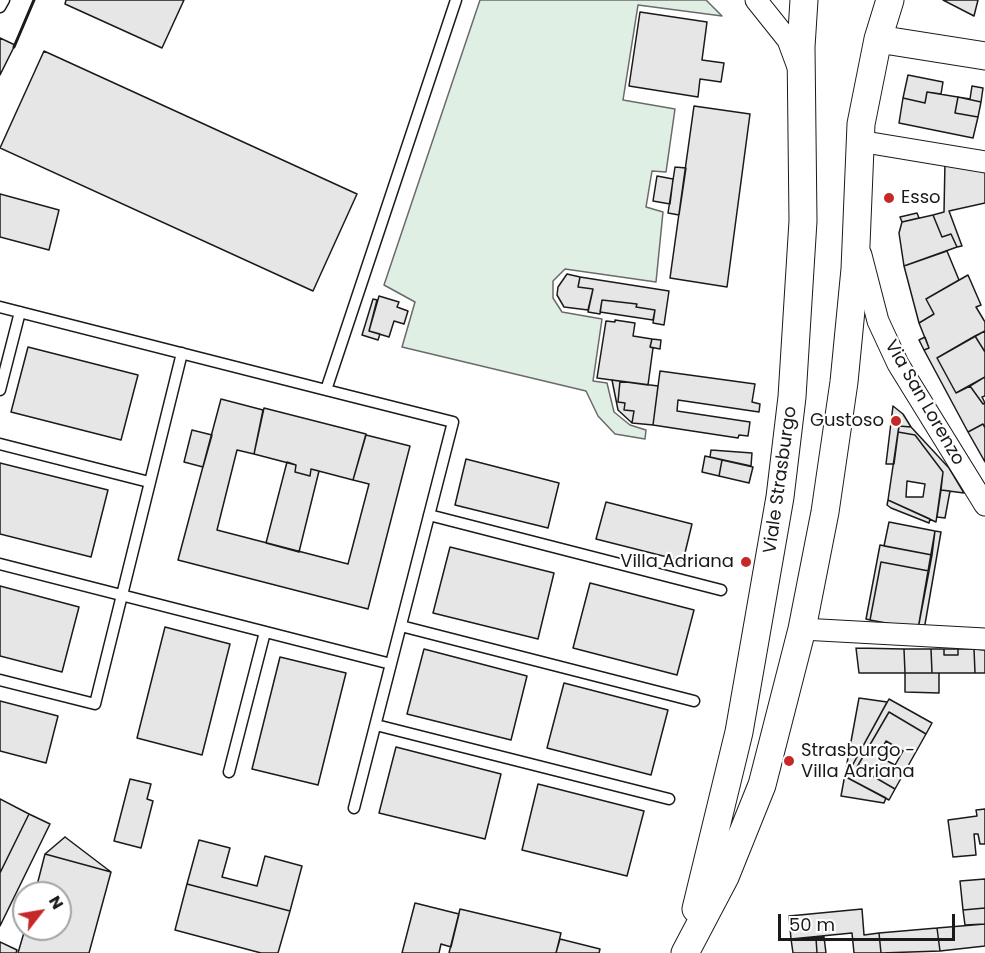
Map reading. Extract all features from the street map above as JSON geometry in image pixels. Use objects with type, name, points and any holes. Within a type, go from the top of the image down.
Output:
[{"type":"street","points":[[756,0],[788,40],[801,76]]},
{"type":"street","name":"Viale Strasburgo","points":[[686,952],[736,744],[780,497],[792,397],[803,221],[801,76],[804,0]]},
{"type":"street","name":"Viale Strasburgo","points":[[686,952],[744,835],[762,785],[802,629],[825,512],[840,413],[850,326],[857,227],[859,141],[878,39],[890,0]]},
{"type":"street","points":[[878,39],[985,56]]},
{"type":"street","points":[[859,141],[985,162]]},
{"type":"street","name":"Via San Lorenzo","points":[[857,227],[865,276],[878,321],[898,364],[985,505]]},
{"type":"street","points":[[802,629],[985,639]]},
{"type":"street","points":[[747,688],[749,698],[764,707],[779,704],[786,695]]},
{"type":"lane","points":[[0,7],[4,0]]},
{"type":"lane","points":[[326,390],[456,0]]},
{"type":"lane","points":[[0,307],[453,422],[354,808]]},
{"type":"lane","points":[[0,390],[20,312]]},
{"type":"lane","points":[[0,680],[95,704],[182,353]]},
{"type":"lane","points":[[0,444],[149,482]]},
{"type":"lane","points":[[429,515],[721,590]]},
{"type":"lane","points":[[0,564],[391,664]]},
{"type":"lane","points":[[401,626],[694,701]]},
{"type":"lane","points":[[229,772],[265,632]]},
{"type":"lane","points":[[375,725],[669,799]]},
{"type":"green space","points":[[480,0],[706,0],[722,16],[638,5],[623,100],[675,109],[666,172],[652,171],[646,207],[663,212],[656,282],[565,269],[553,281],[553,298],[562,312],[602,319],[593,381],[607,383],[614,412],[630,425],[646,430],[645,439],[615,434],[598,416],[586,391],[402,347],[415,302],[384,285]]},
{"type":"building","points":[[66,0],[184,0],[162,48],[65,4]]},
{"type":"building","points":[[943,0],[978,0],[974,16]]},
{"type":"building","points":[[640,12],[707,22],[702,60],[724,63],[721,82],[700,79],[698,97],[629,86]]},
{"type":"building","points":[[0,38],[15,45],[0,75]]},
{"type":"building","points":[[44,51],[357,194],[313,291],[0,148]]},
{"type":"building","points":[[908,75],[943,82],[941,94],[927,92],[925,103],[903,98]]},
{"type":"building","points":[[972,86],[983,88],[981,102],[959,97],[970,99]]},
{"type":"building","points":[[927,92],[958,97],[955,113],[978,117],[973,138],[899,123],[903,98],[925,103]]},
{"type":"building","points":[[958,97],[981,102],[978,117],[955,113]]},
{"type":"building","points":[[694,106],[750,114],[727,287],[670,278]]},
{"type":"building","points":[[945,161],[985,168],[985,203],[949,211],[962,246],[957,247],[951,234],[942,237],[933,215],[944,212]]},
{"type":"building","points":[[675,167],[686,168],[679,215],[668,213]]},
{"type":"building","points":[[657,176],[673,179],[670,204],[653,201]]},
{"type":"building","points":[[0,194],[59,210],[49,250],[0,237]]},
{"type":"building","points":[[917,213],[919,218],[902,222],[900,217]]},
{"type":"building","points":[[933,215],[942,237],[951,234],[957,247],[904,266],[899,233],[902,222]]},
{"type":"building","points":[[947,251],[959,280],[926,299],[934,314],[919,323],[904,266]]},
{"type":"building","points":[[567,274],[580,277],[578,287],[593,289],[588,310],[564,307],[557,295],[558,287]]},
{"type":"building","points":[[968,275],[981,305],[976,307],[985,322],[985,331],[937,358],[956,393],[970,386],[983,404],[985,403],[985,428],[983,424],[968,432],[924,350],[929,348],[919,323],[934,314],[926,299]]},
{"type":"building","points":[[580,277],[669,291],[664,325],[653,323],[655,310],[636,307],[637,304],[602,300],[600,314],[588,312],[593,289],[578,287]]},
{"type":"building","points":[[379,296],[399,302],[397,307],[408,311],[404,324],[394,321],[389,337],[369,331]]},
{"type":"building","points":[[373,299],[377,300],[369,331],[380,334],[378,340],[362,335]]},
{"type":"building","points":[[602,300],[637,304],[636,307],[655,310],[653,320],[600,312]]},
{"type":"building","points":[[615,320],[635,323],[633,336],[652,339],[648,385],[597,378],[606,321],[615,322]]},
{"type":"building","points":[[985,331],[985,352],[975,336]]},
{"type":"building","points":[[975,336],[985,352],[985,377],[956,393],[937,358]]},
{"type":"building","points":[[925,337],[929,348],[924,350],[919,340]]},
{"type":"building","points":[[652,339],[661,340],[660,349],[650,347]]},
{"type":"building","points":[[28,347],[138,375],[121,440],[11,412]]},
{"type":"building","points":[[660,371],[755,384],[752,402],[760,404],[759,412],[678,400],[677,411],[750,422],[748,436],[739,435],[738,438],[653,425]]},
{"type":"building","points":[[985,377],[985,396],[982,397],[985,403],[983,404],[970,386]]},
{"type":"building","points":[[612,380],[620,381],[618,402],[625,403],[624,410],[634,411],[632,423],[618,410]]},
{"type":"building","points":[[620,381],[658,386],[653,425],[632,423],[634,411],[624,410],[625,403],[618,402]]},
{"type":"building","points":[[221,399],[263,410],[254,454],[237,450],[217,530],[348,564],[369,484],[353,480],[366,435],[410,446],[368,609],[178,560]]},
{"type":"building","points":[[893,406],[903,414],[911,427],[899,426],[894,464],[886,464]]},
{"type":"building","points":[[264,408],[366,434],[353,480],[311,469],[310,476],[295,472],[296,465],[254,454]]},
{"type":"building","points":[[983,424],[985,428],[985,462],[968,432]]},
{"type":"building","points":[[899,426],[911,427],[949,468],[964,493],[941,490],[943,472],[915,435],[898,432]]},
{"type":"building","points":[[192,430],[212,435],[203,467],[184,462]]},
{"type":"building","points":[[898,432],[915,435],[943,472],[936,522],[888,500]]},
{"type":"building","points":[[711,450],[752,453],[751,466],[710,457]]},
{"type":"building","points":[[705,456],[722,460],[719,476],[702,472]]},
{"type":"building","points":[[466,459],[559,483],[548,528],[455,505]]},
{"type":"building","points":[[722,460],[753,467],[749,483],[719,476]]},
{"type":"building","points":[[287,462],[296,465],[295,472],[310,476],[311,469],[319,471],[299,552],[266,543]]},
{"type":"building","points":[[0,463],[108,490],[91,557],[0,534]]},
{"type":"building","points":[[907,481],[925,484],[923,497],[906,497]]},
{"type":"building","points":[[941,490],[950,491],[945,518],[937,517]]},
{"type":"building","points":[[888,500],[930,519],[929,523],[891,508],[887,505]]},
{"type":"building","points":[[606,502],[692,524],[683,561],[596,539]]},
{"type":"building","points":[[889,522],[935,531],[932,555],[884,546]]},
{"type":"building","points":[[935,531],[941,532],[924,630],[918,629]]},
{"type":"building","points":[[880,545],[932,555],[929,571],[881,562],[870,620],[866,619]]},
{"type":"building","points":[[450,547],[554,573],[538,639],[433,613]]},
{"type":"building","points":[[881,562],[929,571],[918,629],[870,620]]},
{"type":"building","points":[[590,583],[694,610],[677,675],[573,648]]},
{"type":"building","points":[[0,586],[79,607],[62,672],[0,656]]},
{"type":"building","points":[[165,627],[230,644],[202,755],[137,738]]},
{"type":"building","points":[[856,648],[904,649],[905,673],[859,673]]},
{"type":"building","points":[[424,649],[527,676],[511,740],[407,714]]},
{"type":"building","points":[[904,649],[931,649],[932,673],[905,673]]},
{"type":"building","points":[[931,649],[944,649],[944,655],[958,655],[958,649],[974,649],[975,673],[932,673]]},
{"type":"building","points":[[944,649],[958,649],[958,655],[944,655]]},
{"type":"building","points":[[974,649],[985,650],[985,673],[975,673]]},
{"type":"building","points":[[280,657],[346,673],[318,785],[252,769]]},
{"type":"building","points":[[905,673],[939,673],[939,693],[905,692]]},
{"type":"building","points":[[564,683],[668,710],[651,775],[547,748]]},
{"type":"building","points":[[859,698],[887,702],[846,777],[886,798],[884,803],[841,796]]},
{"type":"building","points":[[889,699],[932,723],[926,734],[889,712],[857,767],[895,789],[889,800],[846,777]]},
{"type":"building","points":[[0,701],[58,716],[46,763],[0,751]]},
{"type":"building","points":[[889,712],[926,734],[895,789],[857,767]]},
{"type":"building","points":[[886,741],[903,751],[895,765],[878,756]]},
{"type":"building","points":[[396,747],[501,774],[485,839],[379,813]]},
{"type":"building","points":[[130,779],[151,784],[147,799],[153,801],[141,848],[114,841]]},
{"type":"building","points":[[538,784],[644,811],[627,876],[522,850]]},
{"type":"building","points":[[0,799],[29,814],[0,873]]},
{"type":"building","points":[[985,809],[985,844],[980,844],[978,834],[974,834],[976,855],[953,857],[948,820],[977,816],[976,810]]},
{"type":"building","points":[[29,814],[50,824],[22,881],[12,881],[12,902],[0,926],[0,873]]},
{"type":"building","points":[[65,837],[111,872],[45,854]]},
{"type":"building","points":[[199,840],[230,848],[222,877],[257,886],[265,856],[302,866],[290,911],[187,884]]},
{"type":"building","points":[[45,854],[111,872],[89,953],[18,953],[22,941],[72,941],[72,881],[38,881]]},
{"type":"building","points":[[985,879],[985,908],[963,910],[960,881]]},
{"type":"building","points":[[187,884],[290,911],[278,953],[261,953],[175,930]]},
{"type":"building","points":[[415,903],[459,914],[451,947],[441,944],[439,953],[402,953]]},
{"type":"building","points":[[985,908],[985,924],[965,925],[963,910]]},
{"type":"building","points":[[460,909],[561,933],[556,953],[449,953]]},
{"type":"building","points":[[862,909],[864,935],[879,933],[881,953],[854,953],[852,933],[791,939],[789,916]]},
{"type":"building","points":[[985,924],[985,946],[940,951],[937,928]]},
{"type":"building","points":[[937,928],[940,951],[881,953],[879,933]]},
{"type":"building","points":[[824,937],[826,953],[817,953],[816,938]]},
{"type":"building","points":[[816,938],[817,953],[793,953],[791,939]]},
{"type":"building","points":[[560,939],[600,949],[599,953],[556,953]]},
{"type":"building","points":[[0,942],[17,950],[16,953],[0,953]]},
{"type":"wall","points":[[14,47],[34,0]]},
{"type":"place","name":"Esso","points":[[889,198]]},
{"type":"place","name":"Gustoso","points":[[896,421]]},
{"type":"place","name":"Villa Adriana","points":[[746,562]]},
{"type":"place","name":"Strasburgo - Villa Adriana","points":[[789,761]]}]
